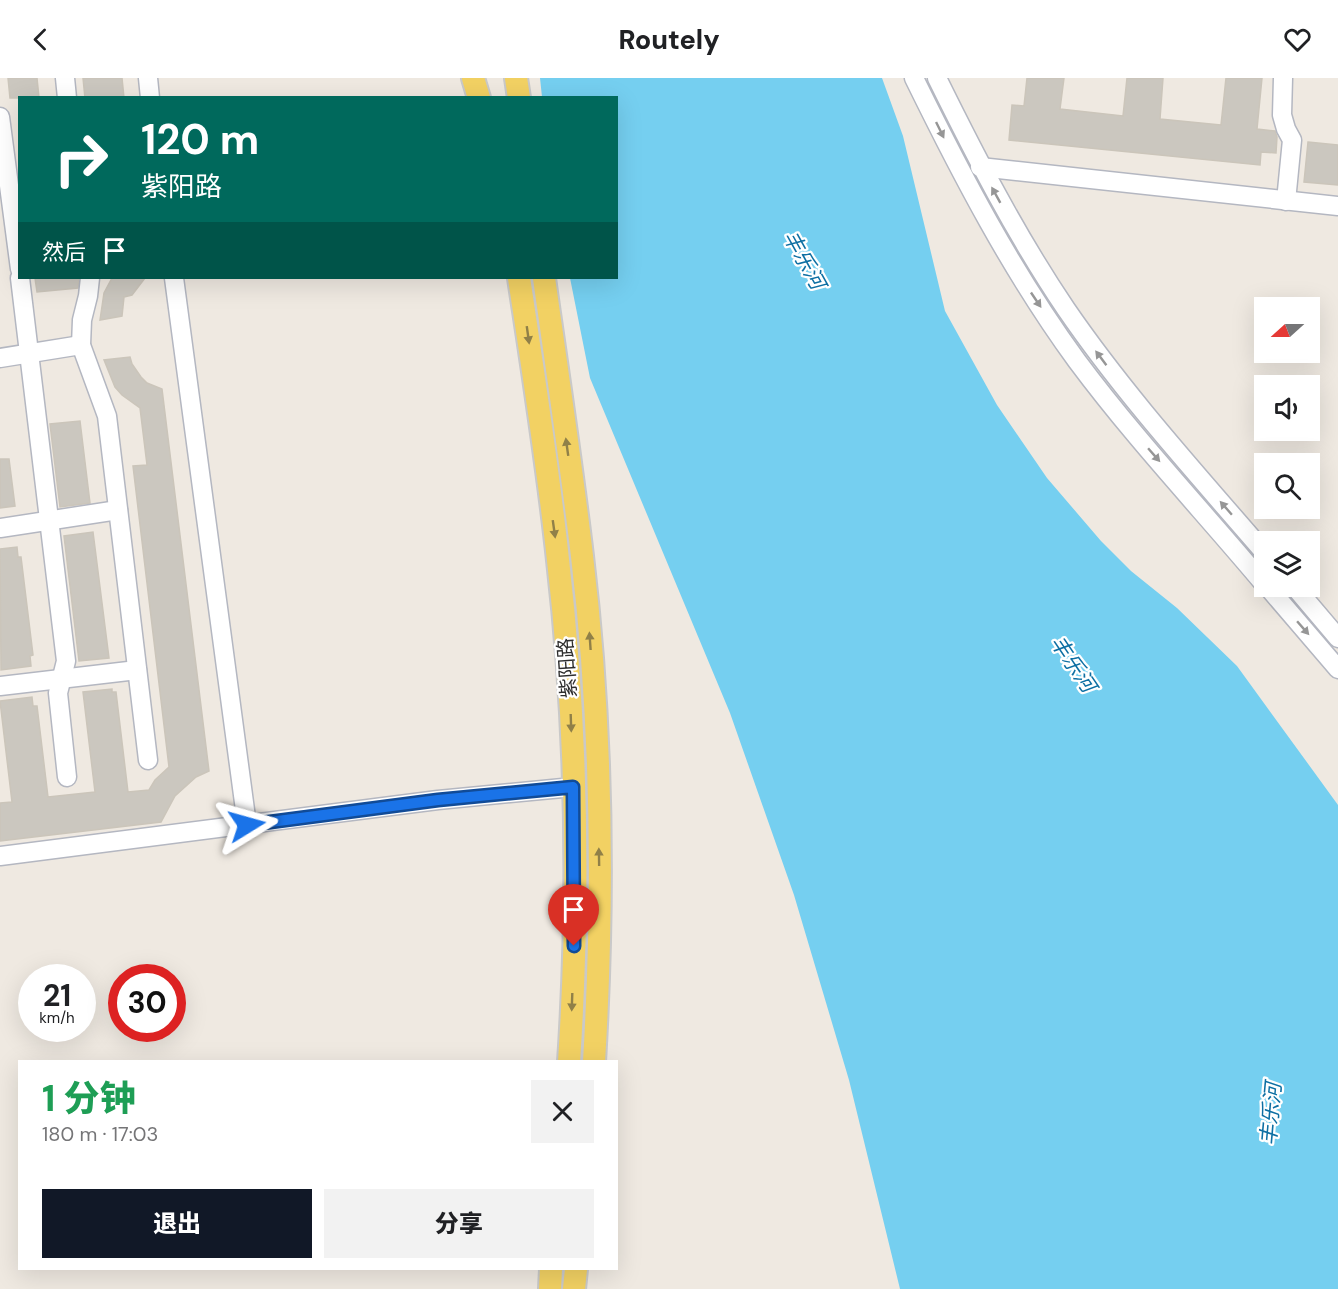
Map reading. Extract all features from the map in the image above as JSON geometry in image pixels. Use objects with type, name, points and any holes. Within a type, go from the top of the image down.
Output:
[{"type":"main road","points":[[473,78],[478,96]]},
{"type":"main road","points":[[516,78],[519,96]]},
{"type":"main road","name":"紫阳路","points":[[519,279],[558,559],[566,646],[573,787],[574,946],[569,1060]]},
{"type":"main road","name":"紫阳路","points":[[544,279],[582,556],[594,699],[599,864],[594,1060]]},
{"type":"main road","points":[[550,1289],[551,1270]]},
{"type":"main road","points":[[574,1289],[576,1270]]},
{"type":"street","points":[[65,78],[68,96]]},
{"type":"street","points":[[148,78],[150,96]]},
{"type":"street","points":[[914,78],[991,229],[1049,321],[1107,399],[1254,571]]},
{"type":"street","points":[[937,78],[980,167],[1040,269],[1094,348],[1123,387],[1254,540]]},
{"type":"street","points":[[1283,78],[1282,115],[1292,140],[1286,201]]},
{"type":"street","points":[[0,117],[3,156],[15,188],[18,237]]},
{"type":"street","points":[[980,167],[1338,206]]},
{"type":"street","points":[[21,279],[66,660],[58,693],[68,777]]},
{"type":"street","points":[[90,279],[81,320],[81,345],[107,416],[148,760]]},
{"type":"street","points":[[174,279],[247,825]]},
{"type":"street","points":[[0,358],[81,345]]},
{"type":"street","points":[[0,528],[118,510]]},
{"type":"street","points":[[1276,597],[1338,669]]},
{"type":"street","points":[[1303,597],[1338,638]]},
{"type":"street","points":[[0,686],[137,670]]},
{"type":"street","points":[[0,856],[438,800],[573,787]]},
{"type":"water","name":"丰乐河","points":[[540,78],[882,78],[903,136],[945,311],[997,405],[1047,478],[1101,541],[1131,571],[1177,608],[1237,666],[1338,805],[1338,1289],[900,1289],[849,1080],[794,895],[730,713],[590,378],[570,279],[618,279],[618,96],[542,96]]},
{"type":"building","points":[[8,78],[37,78],[39,96],[10,98]]},
{"type":"building","points":[[83,78],[122,78],[124,96],[85,96]]},
{"type":"building","points":[[1027,78],[1064,78],[1060,109],[1123,116],[1127,78],[1163,78],[1160,119],[1221,125],[1226,78],[1262,78],[1257,129],[1275,131],[1276,153],[1261,152],[1260,165],[1009,140],[1012,105],[1024,106]]},
{"type":"building","points":[[1308,142],[1338,145],[1338,185],[1304,182]]},
{"type":"building","points":[[35,279],[79,279],[78,288],[37,292]]},
{"type":"building","points":[[111,279],[144,279],[132,295],[124,297],[122,316],[100,320],[104,293]]},
{"type":"building","points":[[130,357],[132,364],[147,383],[162,389],[209,771],[196,777],[175,796],[161,822],[0,841],[0,803],[12,802],[0,701],[32,697],[33,706],[37,706],[48,797],[95,792],[83,692],[112,689],[112,692],[116,692],[128,792],[149,790],[155,780],[169,767],[133,466],[147,465],[140,408],[115,387],[104,360]]},
{"type":"building","points":[[80,421],[90,503],[60,507],[50,424]]},
{"type":"building","points":[[0,459],[9,459],[15,506],[0,508]]},
{"type":"building","points":[[93,532],[109,658],[79,661],[64,536]]},
{"type":"building","points":[[17,547],[18,557],[21,557],[33,655],[30,656],[31,666],[1,670],[0,549]]},
{"type":"route","points":[[247,825],[438,800],[573,787],[574,946]]}]
